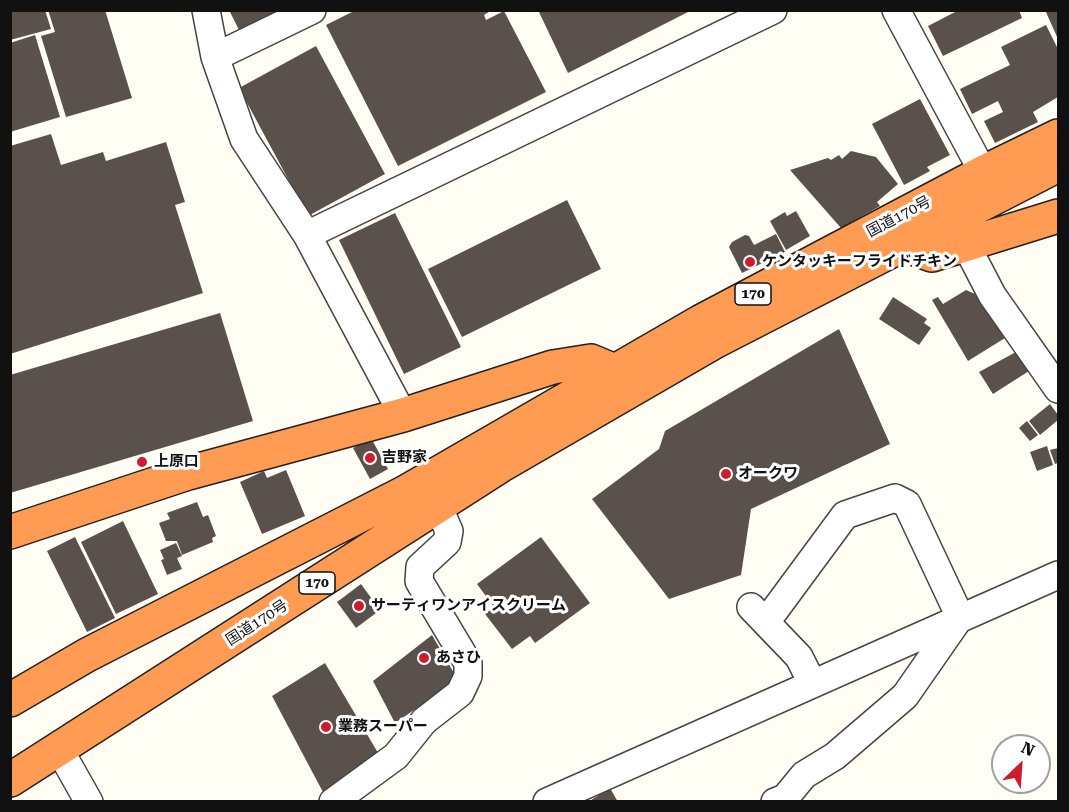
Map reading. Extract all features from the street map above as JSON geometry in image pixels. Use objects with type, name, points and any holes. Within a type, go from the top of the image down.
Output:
[{"type":"highway","name":"国道170号","points":[[10,699],[87,655],[621,382],[716,341],[902,244],[1059,136]]},
{"type":"highway","name":"国道170号","points":[[10,780],[500,466],[621,382],[700,322],[990,184],[1059,165]]},
{"type":"highway","name":"国道170号","points":[[902,244],[932,255],[1059,216]]},
{"type":"highway","points":[[10,532],[189,473],[403,415],[552,367],[591,361],[621,382]]},
{"type":"street","points":[[206,10],[215,57],[244,139],[307,235],[403,415]]},
{"type":"street","points":[[215,57],[312,10]]},
{"type":"street","points":[[307,235],[773,10]]},
{"type":"street","points":[[896,10],[990,184]]},
{"type":"street","points":[[966,245],[992,295],[1057,385]]},
{"type":"street","points":[[812,683],[800,657],[759,614],[845,515],[895,498],[907,504],[960,617]]},
{"type":"street","points":[[333,801],[396,756],[424,721],[460,693],[468,676],[468,663],[419,581],[420,567],[447,542],[449,531],[438,506]]},
{"type":"street","points":[[547,801],[1059,575]]},
{"type":"street","points":[[775,801],[785,798],[804,776],[835,756],[905,696],[960,617]]},
{"type":"street","points":[[67,763],[89,801]]},
{"type":"building","points":[[10,10],[45,10],[51,29],[10,40]]},
{"type":"building","points":[[48,10],[105,10],[132,98],[66,117],[41,36],[55,32]]},
{"type":"building","points":[[229,10],[291,10],[242,36]]},
{"type":"building","points":[[356,10],[492,10],[484,15],[486,20],[504,11],[546,92],[398,166],[326,25]]},
{"type":"building","points":[[538,10],[692,10],[568,73]]},
{"type":"building","points":[[959,10],[1019,10],[1022,18],[943,56],[928,26]]},
{"type":"building","points":[[1045,10],[1058,10],[1058,39]]},
{"type":"building","points":[[1046,25],[1058,49],[1058,97],[1033,112],[1038,122],[995,143],[984,121],[1003,112],[998,101],[972,114],[960,89],[1010,65],[1001,47]]},
{"type":"building","points":[[35,35],[60,117],[10,132],[10,43]]},
{"type":"building","points":[[316,46],[385,174],[308,216],[239,88]]},
{"type":"building","points":[[920,99],[950,155],[927,167],[930,171],[904,185],[872,124]]},
{"type":"building","points":[[51,134],[61,165],[103,152],[106,161],[166,142],[185,202],[175,205],[203,293],[10,354],[10,146]]},
{"type":"building","points":[[851,151],[876,157],[898,184],[877,202],[880,206],[841,228],[790,170],[828,158],[831,160],[839,155],[842,159]]},
{"type":"building","points":[[567,200],[601,269],[462,337],[428,269]]},
{"type":"building","points":[[796,211],[810,236],[786,250],[770,221],[785,212],[787,216]]},
{"type":"building","points":[[395,213],[461,347],[404,374],[339,240]]},
{"type":"building","name":"ケンタッキーフライドチキン","points":[[776,234],[785,252],[742,273],[729,247],[732,242],[745,235],[749,236],[754,245]]},
{"type":"building","points":[[966,290],[980,296],[1005,338],[968,361],[932,300],[938,297],[943,304]]},
{"type":"building","points":[[893,297],[927,319],[924,323],[931,328],[919,345],[879,319]]},
{"type":"building","points":[[220,313],[253,421],[10,493],[10,375]]},
{"type":"building","name":"オークワ","points":[[839,329],[890,444],[751,509],[741,575],[669,599],[592,499],[659,449],[665,431]]},
{"type":"building","points":[[1016,352],[1029,371],[993,394],[979,372]]},
{"type":"building","points":[[1050,404],[1058,415],[1058,420],[1040,435],[1029,421]]},
{"type":"building","points":[[1027,421],[1038,435],[1030,441],[1019,428]]},
{"type":"building","name":"吉野家","points":[[371,438],[388,469],[370,479],[353,448]]},
{"type":"building","points":[[1047,446],[1053,465],[1037,471],[1030,452]]},
{"type":"building","points":[[1058,448],[1058,463],[1055,464],[1050,450]]},
{"type":"building","points":[[286,470],[305,516],[262,534],[240,482],[264,471],[267,478]]},
{"type":"building","points":[[197,502],[203,517],[208,515],[216,536],[212,538],[213,542],[182,555],[177,541],[166,541],[159,523],[170,519],[167,513]]},
{"type":"building","points":[[123,521],[158,594],[116,614],[81,542]]},
{"type":"building","points":[[75,537],[115,618],[87,632],[47,551]]},
{"type":"building","points":[[541,537],[590,603],[535,643],[530,636],[512,649],[485,614],[494,607],[477,584]]},
{"type":"building","points":[[176,543],[182,556],[177,558],[182,569],[167,575],[160,550]]},
{"type":"building","name":"サーティワンアイスクリーム","points":[[361,584],[380,610],[356,628],[337,602]]},
{"type":"building","name":"あさひ","points":[[432,635],[458,680],[395,723],[373,681]]},
{"type":"building","name":"業務スーパー","points":[[325,663],[381,758],[324,794],[272,696]]},
{"type":"building","points":[[610,788],[618,802],[588,802]]},
{"type":"place","name":"ケンタッキーフライドチキン","points":[[750,262]]},
{"type":"place","name":"吉野家","points":[[370,458]]},
{"type":"place","name":"上原口","points":[[142,462]]},
{"type":"place","name":"オークワ","points":[[726,474]]},
{"type":"place","name":"サーティワンアイスクリーム","points":[[359,606]]},
{"type":"place","name":"あさひ","points":[[424,658]]},
{"type":"place","name":"業務スーパー","points":[[326,727]]}]
